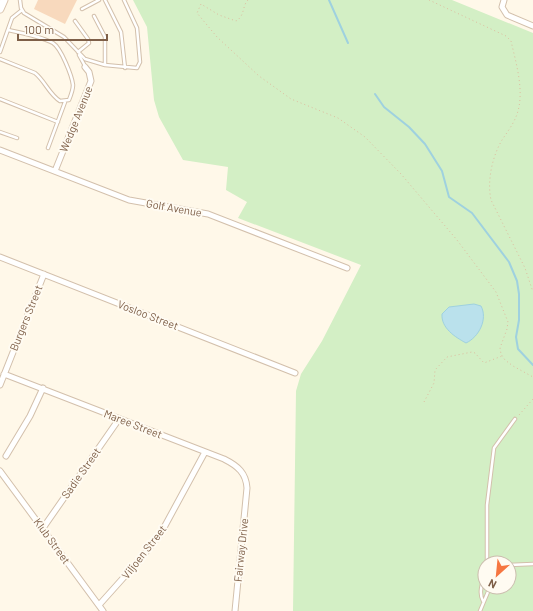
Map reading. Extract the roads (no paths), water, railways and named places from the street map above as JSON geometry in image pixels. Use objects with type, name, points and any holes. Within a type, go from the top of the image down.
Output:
[{"type":"main road","points":[[0,9],[4,0]]},
{"type":"street","points":[[504,1],[502,7],[507,15],[533,26]]},
{"type":"street","name":"Wedge Avenue","points":[[55,171],[90,84],[90,77],[85,67]]},
{"type":"street","name":"Golf Avenue","points":[[0,150],[129,200],[208,214],[347,268]]},
{"type":"street","name":"Vosloo Street","points":[[0,256],[295,373]]},
{"type":"street","name":"Burgers Street","points":[[0,386],[44,274]]},
{"type":"street","name":"Maree Street","points":[[4,374],[224,459],[237,466],[245,475],[247,488]]},
{"type":"street","points":[[6,456],[30,416],[43,388]]},
{"type":"street","name":"Sadie Street","points":[[43,528],[119,419]]},
{"type":"street","name":"Viljoen Street","points":[[99,606],[161,533],[205,452]]},
{"type":"street","name":"Klub Street","points":[[0,471],[104,611]]},
{"type":"street","name":"Fairway Drive","points":[[235,611],[247,488]]},
{"type":"lane","points":[[20,0],[22,10],[33,20],[64,36],[85,59],[105,65],[137,68],[140,62],[137,28],[124,0]]},
{"type":"lane","points":[[82,9],[99,0]]},
{"type":"lane","points":[[105,0],[121,32],[125,68]]},
{"type":"lane","points":[[0,52],[12,18],[22,10]]},
{"type":"lane","points":[[94,16],[105,37],[105,65]]},
{"type":"lane","points":[[75,21],[89,43],[78,52]]},
{"type":"lane","points":[[8,30],[45,40],[54,44],[59,50],[73,83],[69,100],[65,102],[48,148]]},
{"type":"lane","points":[[78,52],[85,67]]},
{"type":"lane","points":[[0,59],[40,76],[55,98],[60,102],[65,102]]},
{"type":"lane","points":[[0,99],[58,122]]},
{"type":"lane","points":[[0,132],[17,138]]},
{"type":"lane","points":[[487,555],[487,505],[494,448],[515,418]]},
{"type":"lane","points":[[517,565],[533,564]]},
{"type":"lane","points":[[480,595],[483,601]]},
{"type":"lane","points":[[480,611],[486,595]]},
{"type":"water","points":[[474,304],[481,306],[483,311],[483,322],[475,337],[466,343],[453,335],[446,328],[442,319],[442,314],[449,307]]},
{"type":"waterway","points":[[329,0],[348,43]]},
{"type":"waterway","points":[[375,94],[384,107],[409,127],[425,144],[442,171],[449,197],[472,213],[509,262],[517,281],[519,294],[519,320],[516,337],[518,349],[533,365]]}]
